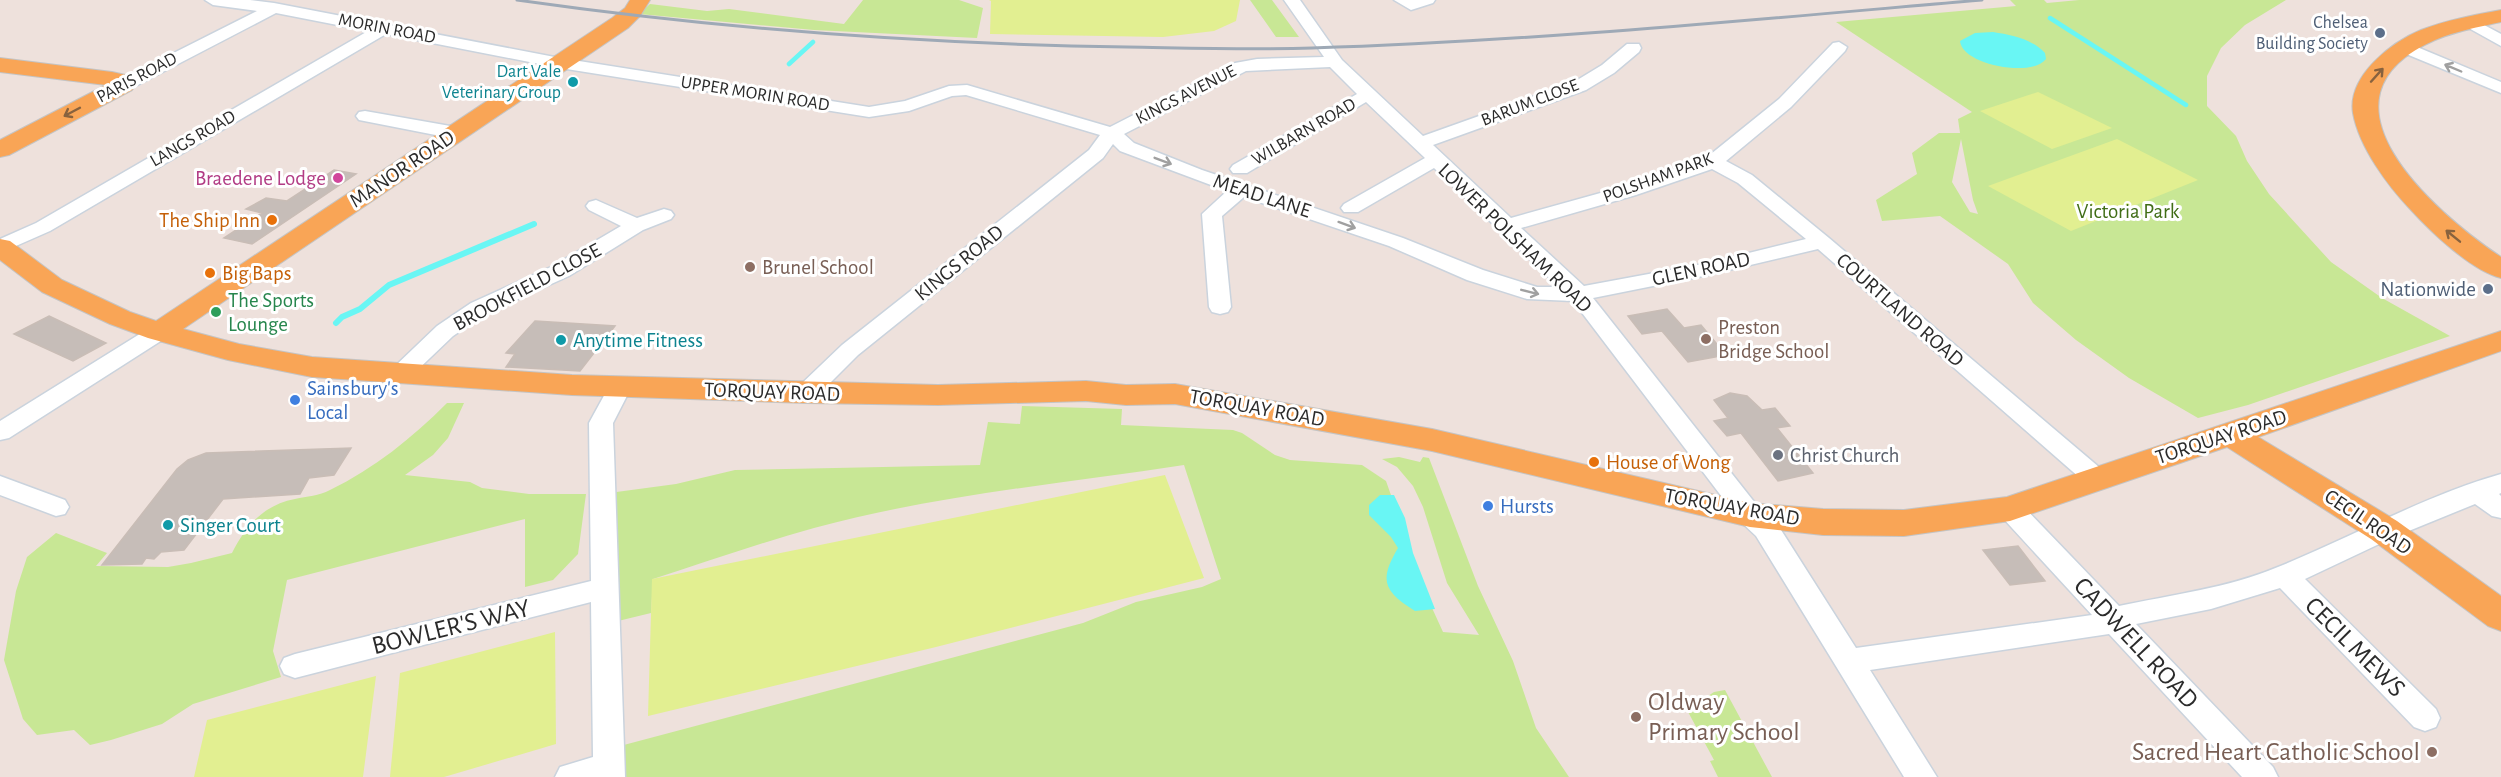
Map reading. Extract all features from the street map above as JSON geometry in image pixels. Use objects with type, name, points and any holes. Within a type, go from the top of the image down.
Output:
[{"type":"main road","name":"MANOR ROAD","points":[[159,332],[620,23],[633,12],[640,0]]},
{"type":"main road","points":[[2501,16],[2434,32],[2405,47],[2370,83],[2365,110],[2385,159],[2413,198],[2442,227],[2501,270]]},
{"type":"main road","points":[[0,65],[112,79],[122,81],[124,85]]},
{"type":"main road","name":"PARIS ROAD","points":[[0,150],[124,85]]},
{"type":"main road","name":"TORQUAY ROAD","points":[[0,247],[52,286],[120,318],[159,332],[263,359],[329,369],[620,386],[806,393],[938,396],[1086,391],[1175,394],[1432,440],[1750,515],[1823,522],[1905,523],[2010,509],[2089,473],[2230,434],[2501,340]]},
{"type":"main road","name":"CECIL ROAD","points":[[2230,434],[2384,530],[2501,616]]},
{"type":"street","name":"MORIN ROAD","points":[[213,0],[274,8],[560,63]]},
{"type":"street","name":"LOWER POLSHAM ROAD","points":[[1292,0],[1333,58],[1368,96],[1509,225],[1579,294],[1750,515],[1766,529],[1921,777]]},
{"type":"street","name":"PARIS ROAD","points":[[124,85],[274,8]]},
{"type":"street","points":[[2471,23],[2501,41]]},
{"type":"street","name":"LANGS ROAD","points":[[0,247],[43,227],[384,28]]},
{"type":"street","name":"POLSHAM PARK","points":[[1509,225],[1629,191],[1713,162],[1785,103],[1839,47]]},
{"type":"street","points":[[2405,47],[2501,88]]},
{"type":"street","name":"BARUM CLOSE","points":[[1419,144],[1580,86],[1608,69],[1633,48]]},
{"type":"street","name":"KINGS AVENUE","points":[[1112,133],[1242,67],[1333,58]]},
{"type":"street","name":"UPPER MORIN ROAD","points":[[560,63],[869,112],[902,108],[949,91]]},
{"type":"street","name":"MEAD LANE","points":[[949,91],[967,90],[1112,133],[1127,147],[1240,179],[1309,211],[1475,274],[1535,294],[1579,294]]},
{"type":"street","name":"WILBARN ROAD","points":[[1220,307],[1212,214],[1240,179],[1358,99],[1368,96]]},
{"type":"street","points":[[365,116],[456,133]]},
{"type":"street","name":"KINGS ROAD","points":[[806,393],[850,350],[1096,154],[1112,133]]},
{"type":"street","points":[[1351,208],[1426,164],[1437,161]]},
{"type":"street","name":"COURTLAND ROAD","points":[[1713,162],[1745,179],[1822,242],[2089,473]]},
{"type":"street","points":[[596,206],[636,226]]},
{"type":"street","name":"BROOKFIELD CLOSE","points":[[400,374],[445,331],[479,308],[561,271],[636,226],[664,215]]},
{"type":"street","name":"GLEN ROAD","points":[[1579,294],[1708,269],[1822,242]]},
{"type":"street","points":[[0,432],[159,332]]},
{"type":"street","points":[[571,777],[608,771],[601,423],[620,386]]},
{"type":"street","points":[[1848,661],[2101,625],[2113,618],[2211,598],[2285,576],[2384,530],[2501,483]]},
{"type":"street","points":[[0,485],[56,507]]},
{"type":"street","points":[[2476,492],[2501,508]]},
{"type":"street","name":"CADWELL ROAD","points":[[2010,509],[2262,777]]},
{"type":"street","name":"CECIL MEWS","points":[[2285,576],[2425,718]]},
{"type":"street","name":"BOWLER'S WAY","points":[[295,666],[606,588]]},
{"type":"green space","points":[[863,0],[959,0],[983,8],[977,38],[814,30],[639,14],[650,4],[707,11],[729,9],[844,24]]},
{"type":"green space","points":[[989,0],[1240,0],[1236,21],[1214,31],[1163,37],[990,34],[991,1]]},
{"type":"green space","points":[[1250,0],[1272,0],[1299,37],[1276,37]]},
{"type":"green space","name":"Victoria Park","points":[[2010,0],[2044,0],[2047,3],[2079,0],[2286,0],[2245,25],[2221,48],[2207,76],[2207,106],[2236,136],[2247,161],[2269,194],[2331,262],[2382,298],[2450,336],[2248,405],[2198,418],[2129,378],[2076,340],[2033,303],[2008,264],[1940,216],[1882,221],[1876,200],[1917,174],[1912,153],[1939,133],[1960,133],[1958,119],[1972,112],[1836,22],[2016,6]],"holes":[[[1961,139],[1978,214],[1970,212],[1952,182]]]},
{"type":"green space","points":[[2038,92],[2112,128],[2052,149],[1980,111]]},
{"type":"green space","points":[[2117,139],[2198,180],[2071,231],[1988,186]]},
{"type":"green space","points":[[447,403],[464,403],[448,438],[433,455],[405,475],[470,482],[482,488],[529,494],[586,494],[578,554],[553,580],[525,587],[525,519],[287,580],[273,651],[281,677],[193,704],[162,724],[90,745],[74,730],[37,735],[23,719],[4,660],[16,591],[27,557],[56,533],[107,553],[96,566],[168,567],[232,553],[243,534],[265,512],[284,502],[326,492],[347,481],[378,462]]},
{"type":"green space","points":[[1022,406],[1122,409],[1121,425],[1233,430],[1242,433],[1275,455],[1290,460],[1362,465],[1386,481],[1427,597],[1443,632],[1479,635],[1447,583],[1423,507],[1413,486],[1397,467],[1382,459],[1399,457],[1420,462],[1423,457],[1429,458],[1478,586],[1513,661],[1536,728],[1569,777],[622,777],[620,746],[1083,623],[1136,602],[1202,587],[1221,579],[1184,465],[998,491],[906,507],[814,528],[653,579],[651,613],[614,622],[609,493],[676,484],[735,470],[980,465],[988,422],[1020,424]]},
{"type":"green space","points":[[1165,475],[1204,578],[936,647],[648,716],[652,579]]},
{"type":"green space","points":[[555,632],[556,744],[444,777],[390,777],[400,673]]},
{"type":"green space","points":[[376,676],[363,777],[194,777],[207,720]]},
{"type":"green space","points":[[1725,690],[1772,777],[1718,777],[1710,761],[1714,760],[1687,710],[1714,692]]},
{"type":"water","points":[[1993,32],[2028,41],[2045,53],[2046,59],[2038,65],[2027,68],[1998,66],[1972,57],[1960,41],[1975,33]]},
{"type":"water","points":[[1380,495],[1394,495],[1405,518],[1413,553],[1435,609],[1415,611],[1396,597],[1387,584],[1388,569],[1398,548],[1391,537],[1369,515],[1369,505]]},
{"type":"building","name":"The Ship Inn","points":[[334,170],[356,174],[252,244],[224,238],[262,213],[246,209],[266,198],[287,201]]},
{"type":"building","name":"Preston Bridge School","points":[[1667,309],[1684,328],[1701,325],[1726,355],[1688,362],[1662,331],[1642,334],[1628,316]]},
{"type":"building","points":[[49,316],[106,343],[73,361],[14,334]]},
{"type":"building","name":"Anytime Fitness","points":[[535,321],[615,326],[580,371],[506,367],[515,354],[506,353]]},
{"type":"building","name":"Christ Church","points":[[1730,393],[1747,396],[1762,410],[1775,408],[1790,426],[1777,428],[1813,473],[1778,481],[1741,433],[1727,436],[1714,421],[1728,418],[1714,400]]},
{"type":"building","name":"Singer Court","points":[[351,448],[334,475],[309,478],[300,494],[223,499],[184,550],[161,552],[154,559],[146,558],[142,564],[102,565],[177,469],[188,460],[206,453]]},
{"type":"building","points":[[2018,546],[2045,581],[2010,585],[1983,550]]},
{"type":"waterway","points":[[2050,18],[2186,105]]},
{"type":"waterway","points":[[789,64],[813,42]]},
{"type":"waterway","points":[[336,323],[342,317],[360,309],[389,285],[534,224]]},
{"type":"railway","points":[[517,0],[745,27],[898,38],[1051,45],[1266,49],[1396,45],[1564,35],[1982,0]]},
{"type":"place","name":"Chelsea Building Society","points":[[2380,33]]},
{"type":"place","name":"Dart Vale Veterinary Group","points":[[573,82]]},
{"type":"place","name":"Braedene Lodge","points":[[338,178]]},
{"type":"place","name":"The Ship Inn","points":[[272,220]]},
{"type":"place","name":"Brunel School","points":[[750,267]]},
{"type":"place","name":"Big Baps","points":[[210,273]]},
{"type":"place","name":"Nationwide","points":[[2488,289]]},
{"type":"place","name":"The Sports Lounge","points":[[216,312]]},
{"type":"place","name":"Preston Bridge School","points":[[1706,339]]},
{"type":"place","name":"Anytime Fitness","points":[[561,340]]},
{"type":"place","name":"Sainsbury's Local","points":[[295,400]]},
{"type":"place","name":"Christ Church","points":[[1778,455]]},
{"type":"place","name":"House of Wong","points":[[1594,462]]},
{"type":"place","name":"Hursts","points":[[1488,506]]},
{"type":"place","name":"Singer Court","points":[[168,525]]},
{"type":"place","name":"Oldway Primary School","points":[[1636,717]]},
{"type":"place","name":"Sacred Heart Catholic School","points":[[2432,752]]}]
